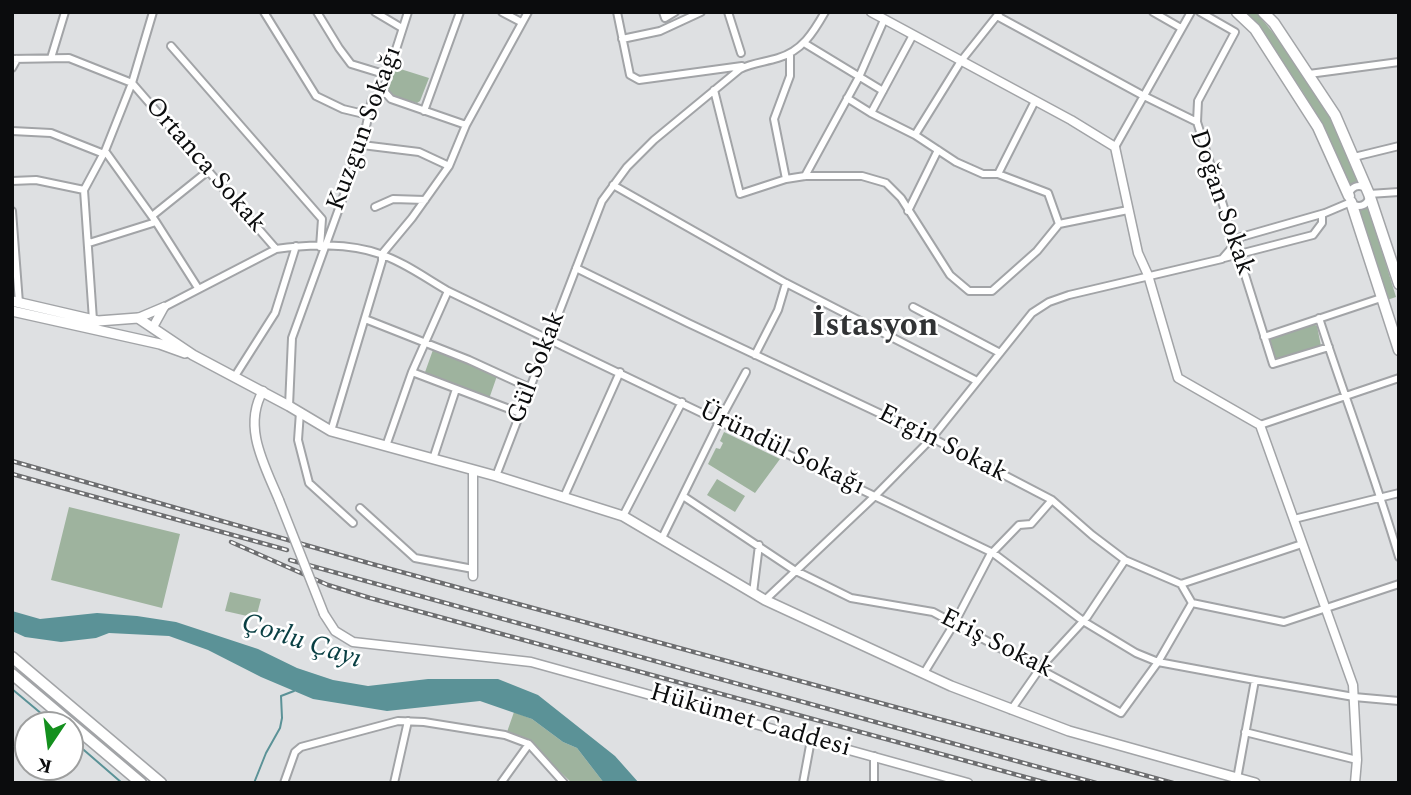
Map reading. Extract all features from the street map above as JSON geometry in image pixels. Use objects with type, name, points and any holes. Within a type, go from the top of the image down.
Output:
[{"type":"main road","points":[[1237,12],[1255,29],[1318,127],[1350,199],[1399,350]]},
{"type":"main road","points":[[1263,12],[1274,23],[1335,115],[1369,194],[1399,284]]},
{"type":"main road","points":[[15,305],[93,320],[138,318],[193,355],[263,391],[331,432],[496,476],[623,516],[765,600],[1011,710],[1069,731],[1255,783]]},
{"type":"main road","points":[[15,305],[193,355]]},
{"type":"main road","points":[[138,318],[130,330],[140,340]]},
{"type":"main road","points":[[140,340],[150,338],[153,327]]},
{"type":"main road","points":[[12,657],[161,783]]},
{"type":"main road","points":[[12,674],[141,783]]},
{"type":"street","points":[[51,58],[65,12]]},
{"type":"street","points":[[93,320],[84,190],[105,153],[132,83],[153,12]]},
{"type":"street","points":[[264,12],[316,96],[343,109],[368,115]]},
{"type":"street","points":[[317,12],[351,64],[387,75]]},
{"type":"street","points":[[375,12],[402,28]]},
{"type":"street","name":"Kuzgun Sokağı","points":[[289,406],[292,338],[322,247],[362,145],[372,99],[383,90],[408,12]]},
{"type":"street","points":[[424,111],[460,12]]},
{"type":"street","points":[[502,12],[521,22]]},
{"type":"street","points":[[331,432],[382,254],[449,166],[466,125],[528,12]]},
{"type":"street","points":[[617,12],[630,75],[639,80],[684,76],[779,58],[804,43],[825,12]]},
{"type":"street","points":[[664,15],[675,12]]},
{"type":"street","points":[[728,12],[741,53]]},
{"type":"street","points":[[871,12],[1035,100],[1115,147]]},
{"type":"street","points":[[1153,12],[1181,28]]},
{"type":"street","points":[[1191,12],[1115,147],[1128,210],[1138,253],[1148,275],[1178,377],[1260,425],[1353,685],[1357,760],[1355,783]]},
{"type":"street","points":[[1197,122],[1198,101],[1235,32],[1200,12]]},
{"type":"street","points":[[622,39],[660,31],[697,13]]},
{"type":"street","points":[[915,135],[961,61],[999,14]]},
{"type":"street","name":"Doğan Sokak","points":[[999,14],[1144,96],[1197,122],[1273,364],[1329,346]]},
{"type":"street","points":[[805,176],[859,77],[884,20]]},
{"type":"street","points":[[870,113],[913,35]]},
{"type":"street","points":[[804,43],[883,91]]},
{"type":"street","points":[[170,46],[323,219],[322,247]]},
{"type":"street","points":[[786,178],[774,119],[790,76],[790,53]]},
{"type":"street","points":[[12,68],[15,59],[69,58],[132,83]]},
{"type":"street","points":[[1309,74],[1399,62]]},
{"type":"street","name":"Gül Sokak","points":[[496,476],[602,201],[654,140],[747,65]]},
{"type":"street","name":"Ortanca Sokak","points":[[132,83],[276,249]]},
{"type":"street","points":[[383,90],[391,99],[466,125]]},
{"type":"street","points":[[714,90],[740,194],[786,178],[805,176],[863,176],[886,183],[901,198],[950,275],[970,291],[992,291],[1037,251],[1059,225],[1128,210]]},
{"type":"street","points":[[847,98],[983,174],[998,174],[1048,194],[1059,225]]},
{"type":"street","points":[[998,174],[1035,100]]},
{"type":"street","points":[[12,131],[51,133],[105,153],[154,219],[198,288]]},
{"type":"street","points":[[362,145],[419,152],[449,166]]},
{"type":"street","points":[[1354,157],[1399,146]]},
{"type":"street","points":[[908,211],[938,150]]},
{"type":"street","points":[[89,243],[154,219],[208,171]]},
{"type":"street","points":[[12,181],[36,180],[84,190]]},
{"type":"street","points":[[613,185],[786,283],[977,381]]},
{"type":"street","points":[[1222,259],[1241,237],[1322,214],[1350,199],[1354,188],[1360,186],[1369,194],[1399,191]]},
{"type":"street","points":[[1350,199],[1356,206],[1363,205],[1368,201],[1369,194]]},
{"type":"street","points":[[375,207],[393,199],[425,200]]},
{"type":"street","points":[[12,211],[15,305]]},
{"type":"street","points":[[765,600],[932,438],[1032,313],[1049,302],[1313,235],[1322,223],[1322,214]]},
{"type":"street","points":[[235,376],[275,313],[296,246]]},
{"type":"street","name":"Üründül Sokağı","points":[[164,307],[276,249],[296,246],[351,246],[382,254],[449,291],[993,553],[1083,621],[1136,653],[1158,662],[1255,680],[1354,697],[1399,701]]},
{"type":"street","name":"Ergin Sokak","points":[[576,268],[932,438],[1052,500],[1092,536],[1125,560],[1181,584]]},
{"type":"street","points":[[755,355],[778,310],[786,283]]},
{"type":"street","points":[[386,446],[412,372],[449,291]]},
{"type":"street","points":[[1264,337],[1381,298]]},
{"type":"street","points":[[138,318],[164,307]]},
{"type":"street","points":[[153,327],[164,307]]},
{"type":"street","points":[[913,307],[1000,353]]},
{"type":"street","points":[[1319,318],[1399,557]]},
{"type":"street","points":[[365,319],[530,388]]},
{"type":"street","points":[[412,372],[520,413]]},
{"type":"street","points":[[564,497],[620,372]]},
{"type":"street","points":[[662,538],[746,372]]},
{"type":"street","points":[[1260,425],[1399,378]]},
{"type":"street","points":[[433,459],[456,389]]},
{"type":"street","name":"Hükümet Caddesi","points":[[263,391],[255,409],[255,436],[324,614],[340,635],[360,643],[531,662],[968,783]]},
{"type":"street","points":[[623,516],[682,402]]},
{"type":"street","points":[[300,412],[298,440],[309,483],[353,523]]},
{"type":"street","points":[[360,508],[415,558],[473,573],[473,470]]},
{"type":"street","points":[[1294,519],[1399,493]]},
{"type":"street","name":"Eriş Sokak","points":[[682,496],[794,570],[851,598],[933,612],[1041,667],[1121,713],[1158,662]]},
{"type":"street","points":[[924,673],[993,553],[1019,525],[1031,524],[1052,500]]},
{"type":"street","points":[[1302,544],[1181,584],[1192,603],[1284,622],[1399,584]]},
{"type":"street","points":[[753,593],[759,545]]},
{"type":"street","points":[[1011,710],[1041,667],[1083,621],[1125,560]]},
{"type":"street","points":[[1158,662],[1192,603]]},
{"type":"street","points":[[1237,779],[1255,680]]},
{"type":"street","points":[[284,783],[295,752],[301,747],[398,721],[408,721],[505,735],[528,744],[564,783]]},
{"type":"street","points":[[394,783],[408,721]]},
{"type":"street","points":[[1245,732],[1357,760]]},
{"type":"street","points":[[803,783],[811,740]]},
{"type":"street","points":[[501,783],[528,744]]},
{"type":"street","points":[[874,756],[874,783]]},
{"type":"green space","points":[[1243,12],[1256,12],[1288,51],[1336,128],[1358,183],[1349,186],[1319,119],[1301,89]]},
{"type":"green space","points":[[391,66],[429,78],[420,101],[408,101],[389,92],[385,84]]},
{"type":"green space","points":[[1368,205],[1396,297],[1387,300],[1357,209]]},
{"type":"green space","points":[[1312,323],[1317,326],[1321,346],[1276,359],[1268,339],[1270,337]]},
{"type":"green space","points":[[434,347],[497,376],[489,399],[424,375]]},
{"type":"green space","points":[[724,432],[780,459],[755,493],[708,464],[716,448],[720,449],[723,443],[720,441]]},
{"type":"green space","points":[[717,479],[745,496],[735,512],[707,495]]},
{"type":"green space","points":[[69,507],[180,534],[162,608],[51,580]]},
{"type":"green space","points":[[230,592],[261,599],[256,618],[225,611]]},
{"type":"green space","points":[[514,712],[532,719],[563,742],[577,748],[604,783],[572,783],[527,741],[507,732]]},
{"type":"water","points":[[12,611],[40,619],[97,613],[176,622],[258,649],[297,668],[333,680],[368,686],[428,679],[498,679],[538,695],[615,756],[639,783],[604,783],[577,748],[563,742],[532,719],[480,701],[387,711],[313,699],[208,650],[169,636],[109,633],[96,638],[61,642],[25,637],[12,631]]},
{"type":"waterway","points":[[12,689],[38,711]]},
{"type":"waterway","points":[[254,783],[280,728],[281,696],[294,691]]},
{"type":"waterway","points":[[84,750],[122,783]]},
{"type":"railway","points":[[12,461],[372,564],[1173,783]]},
{"type":"railway","points":[[12,474],[287,550]]},
{"type":"railway","points":[[231,542],[328,585],[370,598],[1047,783]]},
{"type":"railway","points":[[290,560],[1096,783]]},
{"type":"district","name":"İstasyon","points":[[875,329]]},
{"type":"water label","name":"Çorlu Çayı","points":[[301,643]]}]
